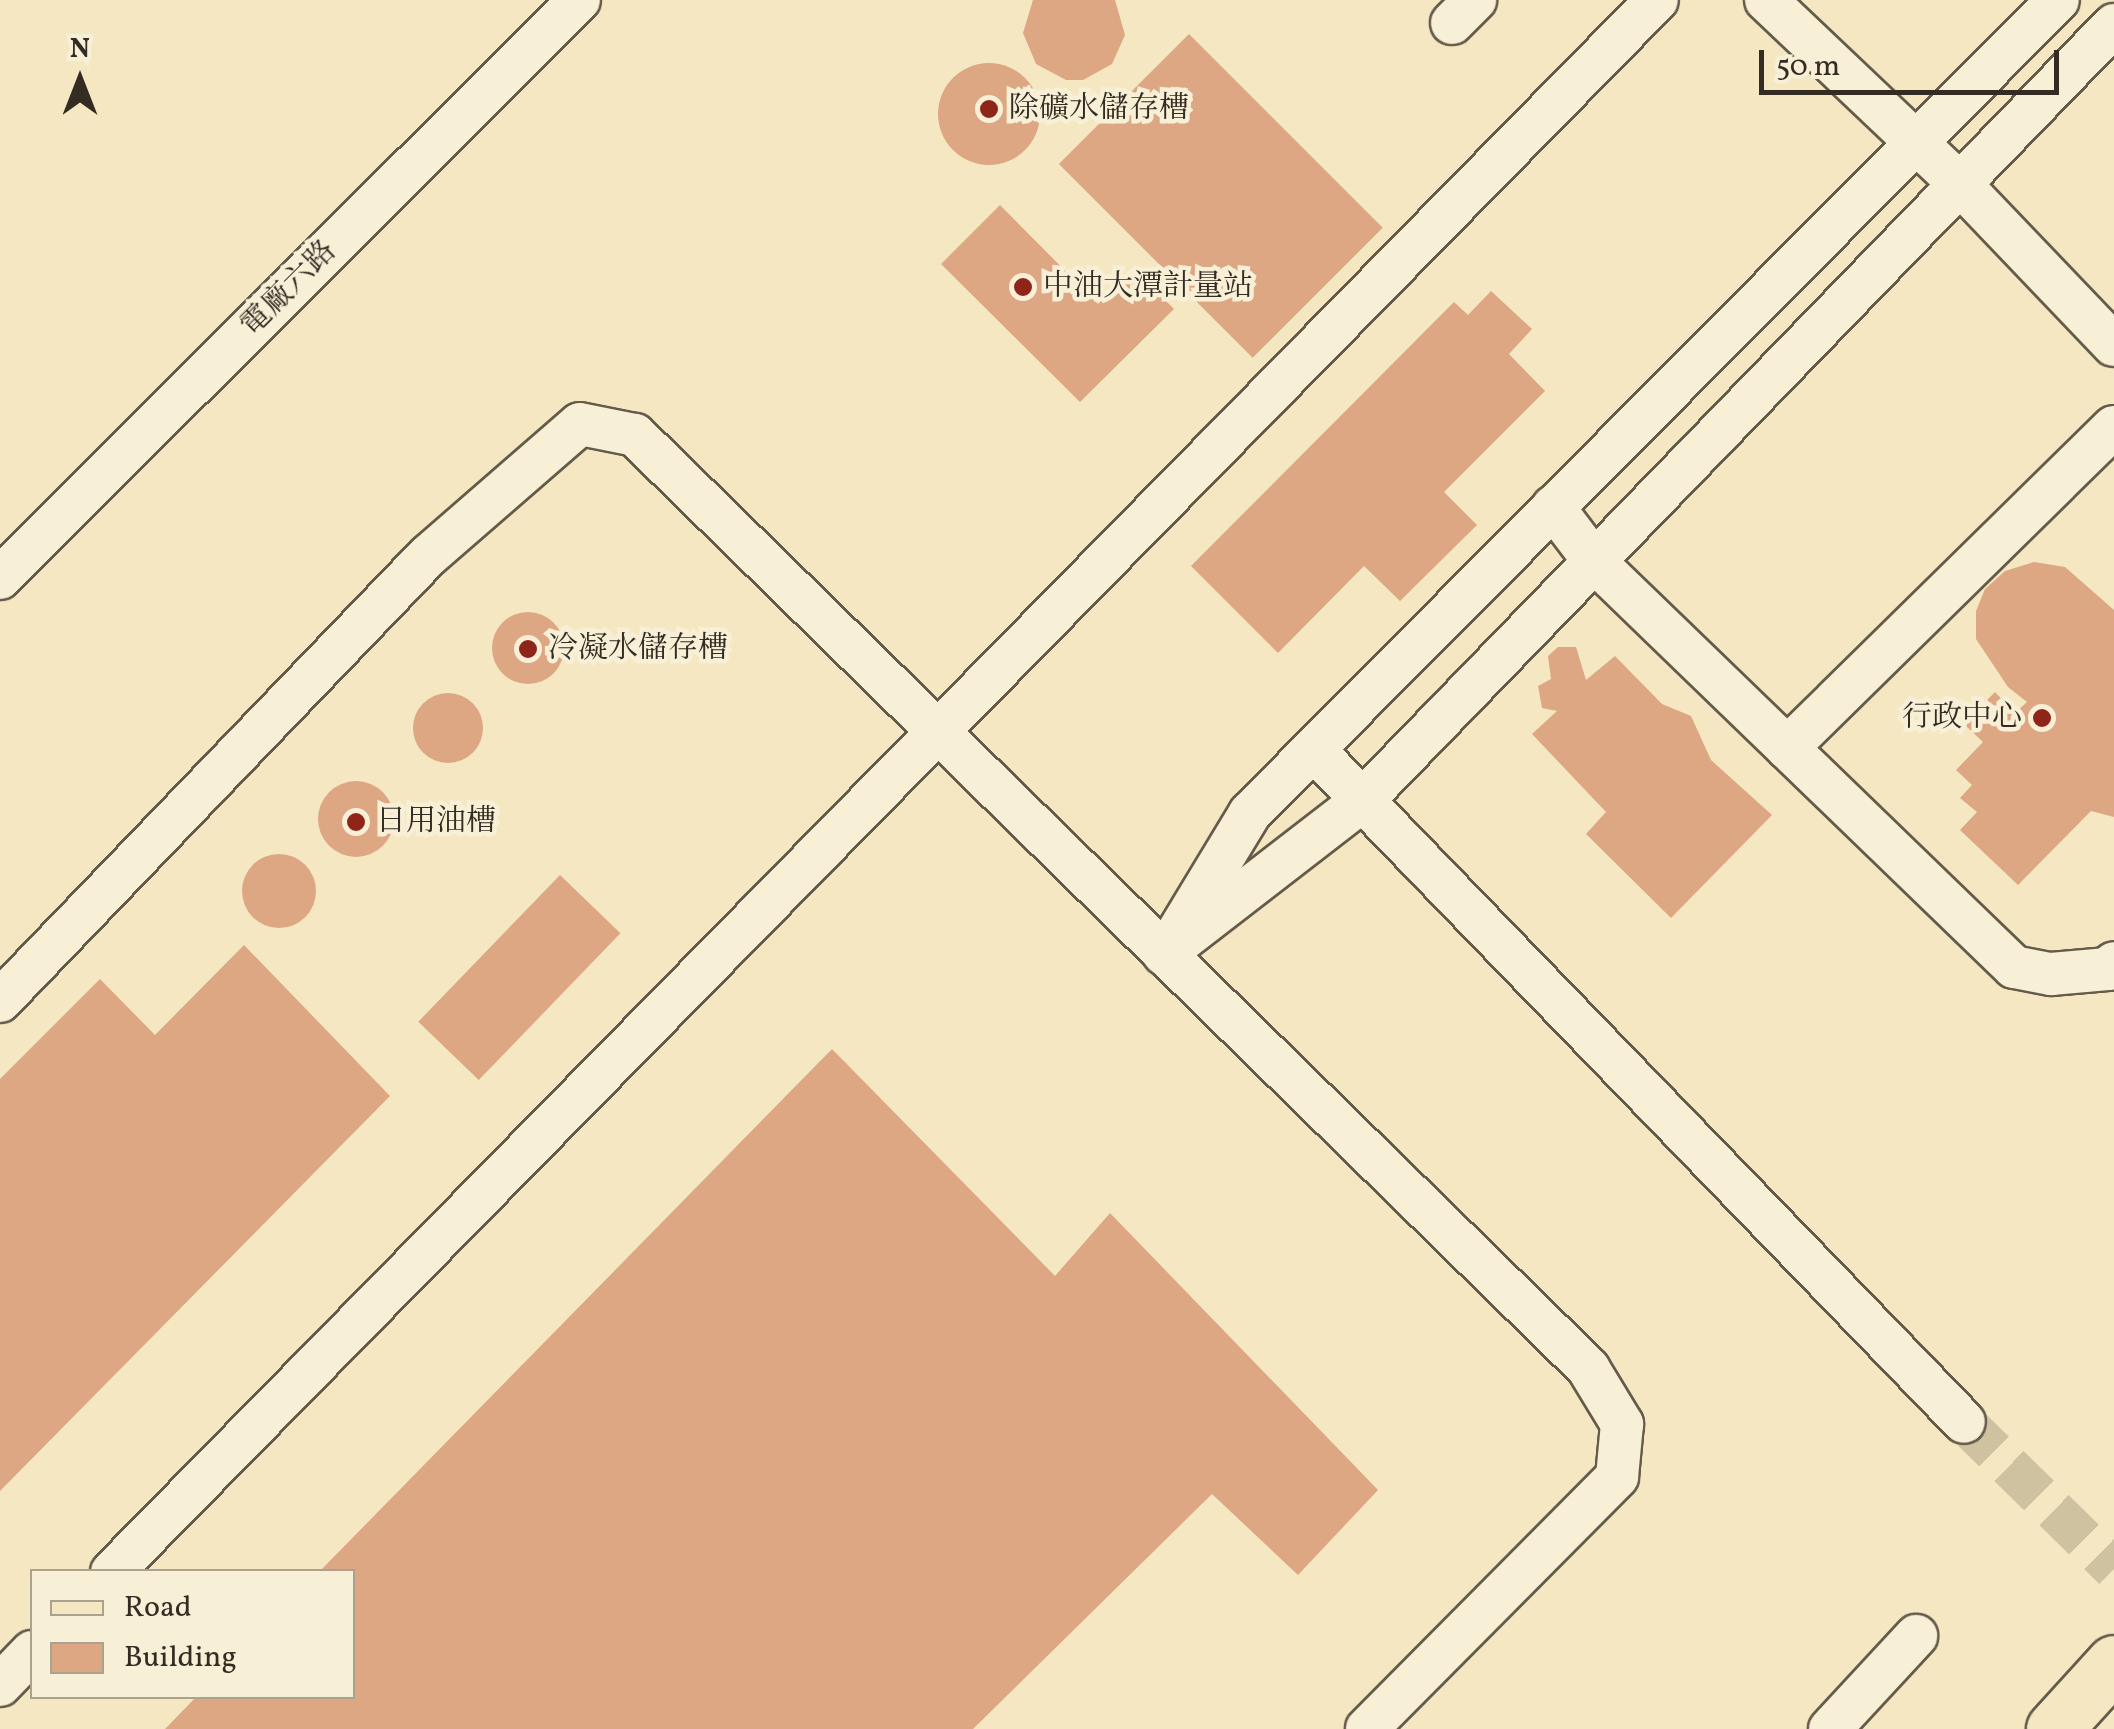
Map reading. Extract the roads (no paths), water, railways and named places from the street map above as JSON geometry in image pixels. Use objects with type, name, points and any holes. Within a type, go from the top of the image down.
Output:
[{"type":"main road","points":[[2054,1729],[2114,1664]]},
{"type":"street","name":"電廠六路","points":[[0,578],[579,0]]},
{"type":"street","points":[[115,1569],[940,734],[1657,0]]},
{"type":"street","points":[[1766,0],[1911,144],[1958,183],[2114,345]]},
{"type":"street","points":[[1164,954],[1250,813],[2058,0]]},
{"type":"street","points":[[1164,954],[1361,802],[2114,26]]},
{"type":"street","points":[[0,1001],[428,556],[580,424],[635,435],[1588,1368],[1622,1424],[1617,1477],[1367,1729]]},
{"type":"street","points":[[1787,748],[2114,427]]},
{"type":"street","points":[[1553,507],[1594,561],[2014,966],[2051,974],[2108,969],[2114,963]]},
{"type":"street","points":[[1313,749],[1964,1422]]},
{"type":"street","points":[[1830,1729],[1916,1636]]},
{"type":"street","points":[[0,1685],[30,1654]]},
{"type":"tunnel","points":[[1964,1422],[2114,1569]]},
{"type":"place","name":"除礦水儲存槽","points":[[989,109]]},
{"type":"place","name":"中油大潭計量站","points":[[1023,287]]},
{"type":"place","name":"冷凝水儲存槽","points":[[528,649]]},
{"type":"place","name":"行政中心","points":[[2042,718]]},
{"type":"place","name":"日用油槽","points":[[356,822]]}]
